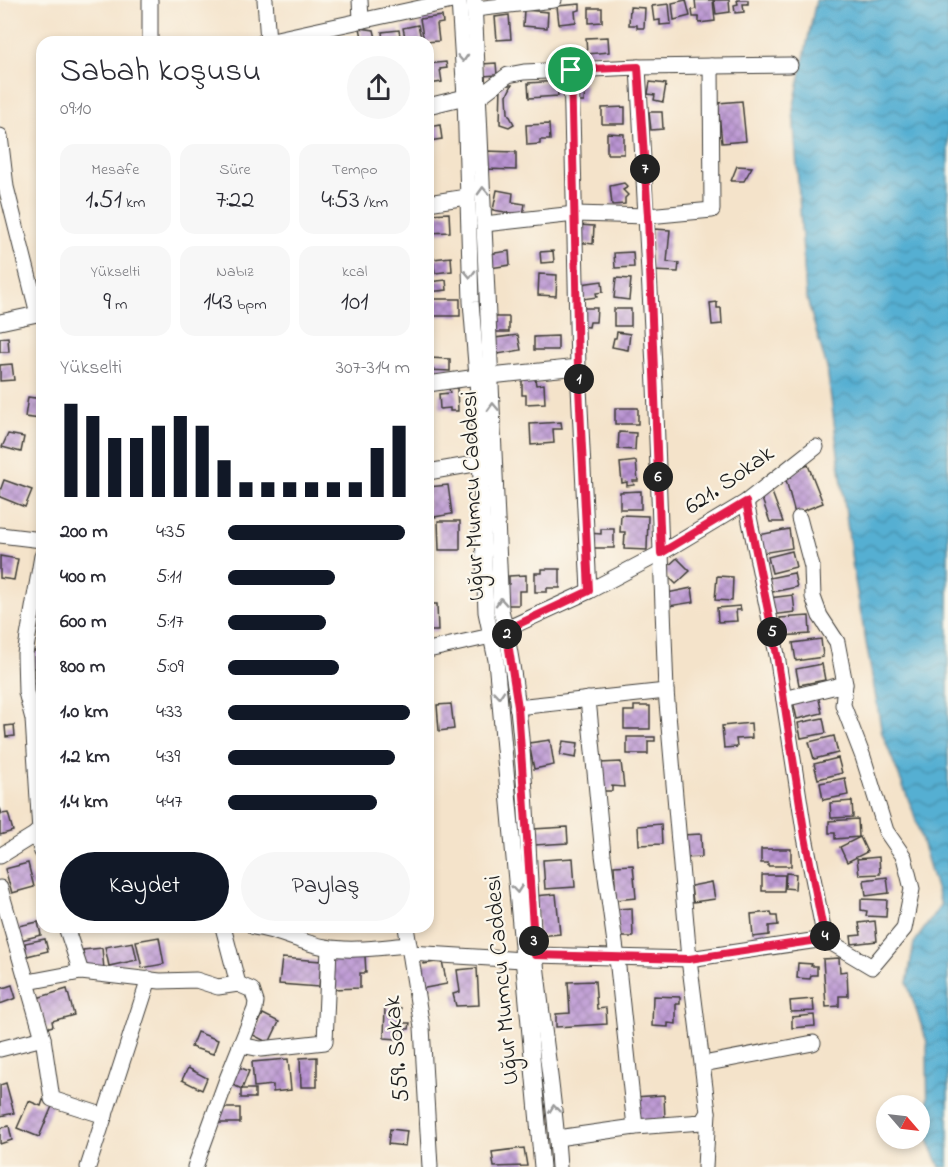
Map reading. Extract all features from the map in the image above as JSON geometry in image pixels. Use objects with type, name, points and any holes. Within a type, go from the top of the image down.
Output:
[{"type":"street","points":[[150,0],[150,36]]},
{"type":"street","points":[[266,0],[273,36]]},
{"type":"street","points":[[360,0],[361,20]]},
{"type":"street","points":[[295,36],[458,0]]},
{"type":"street","name":"Uğur Mumcu Caddesi","points":[[458,0],[472,97],[484,224],[484,376],[480,463],[486,612],[497,672],[529,958],[558,1138],[559,1167]]},
{"type":"street","points":[[475,5],[554,0]]},
{"type":"street","name":"Uğur Mumcu Caddesi","points":[[475,5],[467,197],[471,302],[484,376],[501,610],[518,707],[529,958],[542,1167]]},
{"type":"street","points":[[434,105],[472,97],[507,75],[524,72],[638,67],[790,65]]},
{"type":"street","points":[[484,224],[575,214],[648,216],[712,210],[711,66]]},
{"type":"street","points":[[638,67],[648,216],[666,691],[689,959],[708,1112],[705,1167]]},
{"type":"street","points":[[571,70],[578,367],[589,591]]},
{"type":"street","points":[[0,136],[6,187],[36,298]]},
{"type":"street","points":[[434,202],[467,197]]},
{"type":"street","points":[[0,322],[36,314]]},
{"type":"street","points":[[434,383],[578,367]]},
{"type":"street","name":"621. Sokak","points":[[434,649],[491,636],[506,630],[589,591],[661,553],[746,502],[816,447]]},
{"type":"street","points":[[434,471],[480,463]]},
{"type":"street","points":[[746,502],[784,699],[805,837],[825,939]]},
{"type":"street","points":[[280,933],[329,948],[410,949],[529,958],[689,959],[825,939],[872,967],[904,928],[912,889],[904,857],[886,831],[863,757],[843,705],[845,684],[837,642],[820,616],[813,597],[812,567],[800,518]]},
{"type":"street","points":[[0,535],[36,539]]},
{"type":"street","points":[[36,591],[25,654],[26,692],[36,710]]},
{"type":"street","points":[[784,699],[845,684]]},
{"type":"street","points":[[518,707],[666,691]]},
{"type":"street","points":[[588,699],[603,855],[617,958],[635,1127]]},
{"type":"street","points":[[0,856],[36,833]]},
{"type":"street","points":[[0,888],[44,1038],[52,1099],[105,1116]]},
{"type":"street","points":[[68,933],[81,972]]},
{"type":"street","points":[[225,933],[238,984]]},
{"type":"street","name":"559. Sokak","points":[[407,933],[422,1027],[430,1167]]},
{"type":"street","points":[[240,1045],[261,1049],[325,1041],[329,948]]},
{"type":"street","points":[[28,982],[81,972],[149,980],[196,980],[218,987],[238,984],[252,990],[256,1002],[195,1167]]},
{"type":"street","points":[[88,1167],[149,980]]},
{"type":"street","points":[[0,1049],[44,1038]]},
{"type":"street","points":[[703,1064],[813,1043]]},
{"type":"street","points":[[558,1138],[635,1127],[702,1122],[708,1112]]},
{"type":"water","points":[[816,0],[948,0],[948,1167],[940,1167],[930,1144],[927,1042],[907,983],[914,943],[941,905],[913,811],[882,733],[853,569],[827,368],[806,296],[793,110]]},
{"type":"building","points":[[686,0],[690,16],[674,20],[672,3]]},
{"type":"building","points":[[695,0],[713,0],[715,21],[699,23],[699,17],[693,17],[692,10],[696,9]]},
{"type":"building","points":[[714,0],[729,0],[730,12],[716,14]]},
{"type":"building","points":[[737,0],[748,0],[748,4],[743,4],[744,12],[735,13],[734,5],[738,4]]},
{"type":"building","points":[[580,4],[580,10],[575,11],[576,22],[559,24],[557,6]]},
{"type":"building","points":[[669,4],[671,24],[660,25],[660,20],[654,21],[652,6]]},
{"type":"building","points":[[630,7],[645,8],[644,28],[629,25]]},
{"type":"building","points":[[589,8],[602,8],[602,22],[589,23]]},
{"type":"building","points":[[524,10],[548,12],[547,28],[523,26]]},
{"type":"building","points":[[509,15],[511,39],[497,40],[495,17]]},
{"type":"building","points":[[442,16],[443,23],[437,24],[439,41],[434,41],[434,36],[423,36],[420,19]]},
{"type":"building","points":[[418,25],[421,36],[405,36],[403,28]]},
{"type":"building","points":[[360,28],[374,30],[376,36],[362,36]]},
{"type":"building","points":[[399,30],[400,36],[382,36],[382,32]]},
{"type":"building","points":[[608,37],[609,52],[587,54],[586,38]]},
{"type":"building","points":[[446,62],[447,68],[440,69],[442,82],[434,83],[434,63]]},
{"type":"building","points":[[496,63],[497,75],[483,76],[482,64]]},
{"type":"building","points":[[557,81],[558,96],[529,98],[528,83]]},
{"type":"building","points":[[650,82],[666,84],[663,102],[654,100],[655,95],[648,94]]},
{"type":"building","points":[[573,84],[585,84],[584,102],[574,102]]},
{"type":"building","points":[[501,85],[512,85],[507,95],[508,113],[514,124],[509,127],[500,124]]},
{"type":"building","points":[[742,101],[746,141],[722,143],[718,103]]},
{"type":"building","points":[[625,107],[625,124],[602,124],[602,108]]},
{"type":"building","points":[[649,112],[662,112],[663,129],[651,130]]},
{"type":"building","points":[[549,124],[550,140],[540,140],[540,144],[527,145],[526,125]]},
{"type":"building","points":[[440,125],[442,139],[434,140],[434,126]]},
{"type":"building","points":[[607,133],[624,134],[624,154],[607,154]]},
{"type":"building","points":[[485,151],[516,152],[516,170],[484,169]]},
{"type":"building","points":[[737,166],[752,167],[744,181],[731,181]]},
{"type":"building","points":[[624,183],[628,187],[623,190],[628,195],[625,198],[625,204],[612,205],[610,186]]},
{"type":"building","points":[[497,190],[513,193],[512,202],[525,204],[523,215],[493,210]]},
{"type":"building","points":[[449,213],[450,232],[434,233],[434,214]]},
{"type":"building","points":[[578,225],[594,226],[593,244],[577,242]]},
{"type":"building","points":[[653,229],[670,230],[667,262],[679,263],[678,272],[651,271]]},
{"type":"building","points":[[509,251],[510,265],[490,268],[488,254]]},
{"type":"building","points":[[553,251],[554,262],[541,263],[540,252]]},
{"type":"building","points":[[633,252],[634,267],[615,268],[614,253]]},
{"type":"building","points":[[451,257],[452,271],[435,273],[434,259]]},
{"type":"building","points":[[539,274],[557,275],[556,296],[538,295]]},
{"type":"building","points":[[616,278],[631,279],[629,300],[614,298]]},
{"type":"building","points":[[446,280],[447,290],[434,291],[434,281]]},
{"type":"building","points":[[602,281],[603,292],[596,293],[597,297],[583,299],[581,284]]},
{"type":"building","points":[[434,299],[460,299],[460,316],[434,316]]},
{"type":"building","points":[[717,302],[717,308],[721,308],[722,324],[712,325],[710,303]]},
{"type":"building","points":[[580,308],[597,308],[596,322],[590,322],[589,327],[579,326]]},
{"type":"building","points":[[614,309],[631,309],[631,326],[614,326]]},
{"type":"building","points":[[491,317],[509,317],[509,332],[491,332]]},
{"type":"building","points":[[617,332],[630,334],[628,350],[612,347]]},
{"type":"building","points":[[518,335],[521,350],[498,354],[495,338]]},
{"type":"building","points":[[558,336],[558,350],[534,350],[534,337]]},
{"type":"building","points":[[8,337],[9,352],[0,352],[0,338]]},
{"type":"building","points":[[434,358],[450,359],[450,371],[434,370]]},
{"type":"building","points":[[12,364],[14,380],[0,381],[0,365]]},
{"type":"building","points":[[522,379],[535,379],[536,385],[544,384],[545,403],[526,404],[526,395],[522,395]]},
{"type":"building","points":[[449,388],[457,388],[458,411],[450,411],[450,408],[440,409],[439,394],[450,393]]},
{"type":"building","points":[[28,397],[36,398],[36,418],[25,417]]},
{"type":"building","points":[[615,408],[638,408],[638,424],[615,424]]},
{"type":"building","points":[[561,422],[562,429],[553,429],[554,443],[531,445],[530,424]]},
{"type":"building","points":[[619,432],[636,433],[635,450],[618,449]]},
{"type":"building","points":[[8,434],[24,437],[21,452],[2,447]]},
{"type":"building","points":[[636,461],[638,481],[633,481],[634,485],[627,486],[627,482],[622,483],[620,463]]},
{"type":"building","points":[[808,465],[823,503],[795,514],[785,476]]},
{"type":"building","points":[[4,480],[32,490],[25,507],[0,497]]},
{"type":"building","points":[[448,485],[452,514],[434,517],[434,486]]},
{"type":"building","points":[[770,487],[783,522],[770,522],[761,496]]},
{"type":"building","points":[[641,491],[641,509],[620,509],[620,492]]},
{"type":"building","points":[[621,515],[648,516],[647,550],[624,549],[625,532],[620,532]]},
{"type":"building","points":[[438,521],[460,521],[460,550],[439,550]]},
{"type":"building","points":[[601,529],[614,529],[614,548],[589,548],[588,533],[601,534]]},
{"type":"building","points":[[789,529],[792,548],[762,553],[759,535]]},
{"type":"building","points":[[792,551],[796,567],[772,573],[768,557]]},
{"type":"building","points":[[0,556],[18,559],[14,580],[0,578]]},
{"type":"building","points":[[677,558],[690,571],[676,584],[663,571]]},
{"type":"building","points":[[542,569],[560,569],[560,588],[547,588],[547,592],[535,592],[535,573],[542,573]]},
{"type":"building","points":[[794,573],[797,587],[772,592],[769,578]]},
{"type":"building","points":[[526,575],[526,591],[519,591],[519,605],[501,605],[501,584],[509,584],[509,576]]},
{"type":"building","points":[[717,576],[733,577],[732,601],[715,600]]},
{"type":"building","points":[[692,588],[694,602],[669,606],[667,593]]},
{"type":"building","points":[[793,595],[795,612],[771,615],[769,598]]},
{"type":"building","points":[[434,604],[437,604],[438,631],[434,631]]},
{"type":"building","points":[[740,606],[741,610],[736,610],[737,621],[718,622],[717,608]]},
{"type":"building","points":[[809,616],[810,634],[781,636],[780,618]]},
{"type":"building","points":[[821,639],[823,657],[796,661],[793,643]]},
{"type":"building","points":[[29,651],[36,651],[36,668],[30,668]]},
{"type":"building","points":[[822,664],[825,680],[799,685],[796,669]]},
{"type":"building","points":[[818,695],[822,713],[797,719],[793,701]]},
{"type":"building","points":[[451,704],[454,729],[439,731],[437,705]]},
{"type":"building","points":[[634,706],[650,706],[650,729],[624,729],[624,711],[634,711]]},
{"type":"building","points":[[823,718],[826,733],[801,738],[798,723]]},
{"type":"building","points":[[751,723],[752,738],[736,739],[737,747],[724,748],[722,726]]},
{"type":"building","points":[[14,725],[15,736],[6,737],[5,726]]},
{"type":"building","points":[[834,736],[838,753],[814,759],[809,742]]},
{"type":"building","points":[[627,737],[655,737],[655,741],[648,741],[648,754],[627,754]]},
{"type":"building","points":[[550,740],[554,765],[534,769],[529,743]]},
{"type":"building","points":[[563,741],[578,743],[576,758],[560,755]]},
{"type":"building","points":[[838,758],[842,773],[818,779],[814,764]]},
{"type":"building","points":[[621,762],[624,787],[612,786],[612,791],[601,791],[600,763]]},
{"type":"building","points":[[845,778],[848,795],[823,800],[820,783]]},
{"type":"building","points":[[852,801],[853,817],[831,818],[830,803]]},
{"type":"building","points":[[0,808],[2,814],[8,813],[13,831],[0,835]]},
{"type":"building","points":[[858,819],[859,837],[835,839],[835,833],[829,833],[829,821]]},
{"type":"building","points":[[661,824],[662,844],[639,845],[638,826]]},
{"type":"building","points":[[567,827],[568,843],[534,845],[533,829]]},
{"type":"building","points":[[701,834],[702,857],[683,858],[682,835]]},
{"type":"building","points":[[860,837],[867,852],[847,862],[840,847]]},
{"type":"building","points":[[761,849],[791,849],[791,866],[768,866],[768,863],[761,863]]},
{"type":"building","points":[[879,857],[880,874],[859,875],[857,859]]},
{"type":"building","points":[[573,858],[575,887],[545,889],[543,860]]},
{"type":"building","points":[[28,863],[34,887],[12,893],[5,869]]},
{"type":"building","points":[[633,865],[636,898],[616,900],[614,866]]},
{"type":"building","points":[[786,873],[796,874],[795,889],[785,888]]},
{"type":"building","points":[[762,875],[785,875],[784,891],[762,891]]},
{"type":"building","points":[[887,877],[889,893],[866,896],[864,880]]},
{"type":"building","points":[[712,882],[715,899],[693,902],[691,886]]},
{"type":"building","points":[[556,894],[560,934],[539,936],[535,896]]},
{"type":"building","points":[[861,899],[887,900],[886,917],[866,916],[867,911],[861,910]]},
{"type":"building","points":[[632,908],[633,937],[618,937],[617,909]]},
{"type":"building","points":[[771,912],[772,916],[777,916],[778,925],[769,926],[769,935],[753,937],[751,914]]},
{"type":"building","points":[[875,921],[877,941],[852,944],[851,936],[861,935],[859,923]]},
{"type":"building","points":[[36,922],[36,933],[41,935],[21,940],[18,926]]},
{"type":"building","points":[[159,937],[164,964],[142,968],[136,941]]},
{"type":"building","points":[[45,939],[48,951],[27,956],[25,943]]},
{"type":"building","points":[[133,942],[137,960],[109,966],[105,947]]},
{"type":"building","points":[[102,948],[104,969],[85,971],[83,950]]},
{"type":"building","points":[[331,956],[365,956],[366,973],[360,973],[360,988],[332,989]]},
{"type":"building","points":[[422,956],[424,964],[442,961],[447,984],[420,989],[415,958]]},
{"type":"building","points":[[282,958],[321,961],[319,987],[279,984]]},
{"type":"building","points":[[839,958],[840,972],[847,971],[848,996],[839,996],[839,1006],[826,1007],[823,959]]},
{"type":"building","points":[[798,963],[817,966],[817,975],[811,975],[810,979],[797,978]]},
{"type":"building","points":[[477,968],[479,1005],[456,1006],[453,994],[460,992],[457,970]]},
{"type":"building","points":[[595,981],[597,1009],[606,1008],[607,1024],[556,1027],[556,1014],[570,1013],[568,982]]},
{"type":"building","points":[[12,985],[16,998],[0,1004],[0,989]]},
{"type":"building","points":[[67,989],[74,1015],[52,1021],[53,1026],[46,1028],[37,998]]},
{"type":"building","points":[[653,996],[680,997],[680,1004],[676,1004],[676,1024],[668,1023],[668,1027],[652,1026]]},
{"type":"building","points":[[813,999],[814,1011],[791,1012],[790,1001]]},
{"type":"building","points":[[385,1007],[401,1008],[400,1023],[410,1023],[409,1029],[398,1028],[398,1039],[384,1038]]},
{"type":"building","points":[[263,1014],[279,1022],[269,1043],[253,1035]]},
{"type":"building","points":[[814,1015],[815,1026],[792,1028],[792,1017]]},
{"type":"building","points":[[197,1032],[218,1040],[213,1054],[191,1047]]},
{"type":"building","points":[[317,1057],[317,1087],[301,1087],[300,1058]]},
{"type":"building","points":[[288,1059],[291,1090],[273,1092],[273,1085],[254,1087],[252,1062]]},
{"type":"building","points":[[236,1066],[249,1071],[242,1089],[228,1083]]},
{"type":"building","points":[[188,1068],[207,1078],[202,1090],[182,1080]]},
{"type":"building","points":[[6,1083],[14,1113],[0,1116],[0,1085]]},
{"type":"building","points":[[241,1089],[255,1089],[255,1098],[241,1098]]},
{"type":"building","points":[[664,1095],[665,1120],[637,1121],[634,1097]]},
{"type":"building","points":[[43,1100],[53,1104],[39,1137],[17,1128],[29,1101],[41,1106]]},
{"type":"building","points":[[217,1108],[240,1108],[240,1123],[217,1123]]},
{"type":"building","points":[[9,1126],[12,1140],[0,1144],[0,1128]]},
{"type":"building","points":[[390,1129],[407,1131],[405,1146],[388,1144]]},
{"type":"building","points":[[524,1148],[527,1166],[494,1167],[492,1152]]},
{"type":"route","points":[[638,67],[648,216],[661,553],[746,502],[777,655],[805,837],[825,939],[689,959],[535,955],[518,707],[506,630],[589,591],[578,367],[571,70],[638,67]]}]
